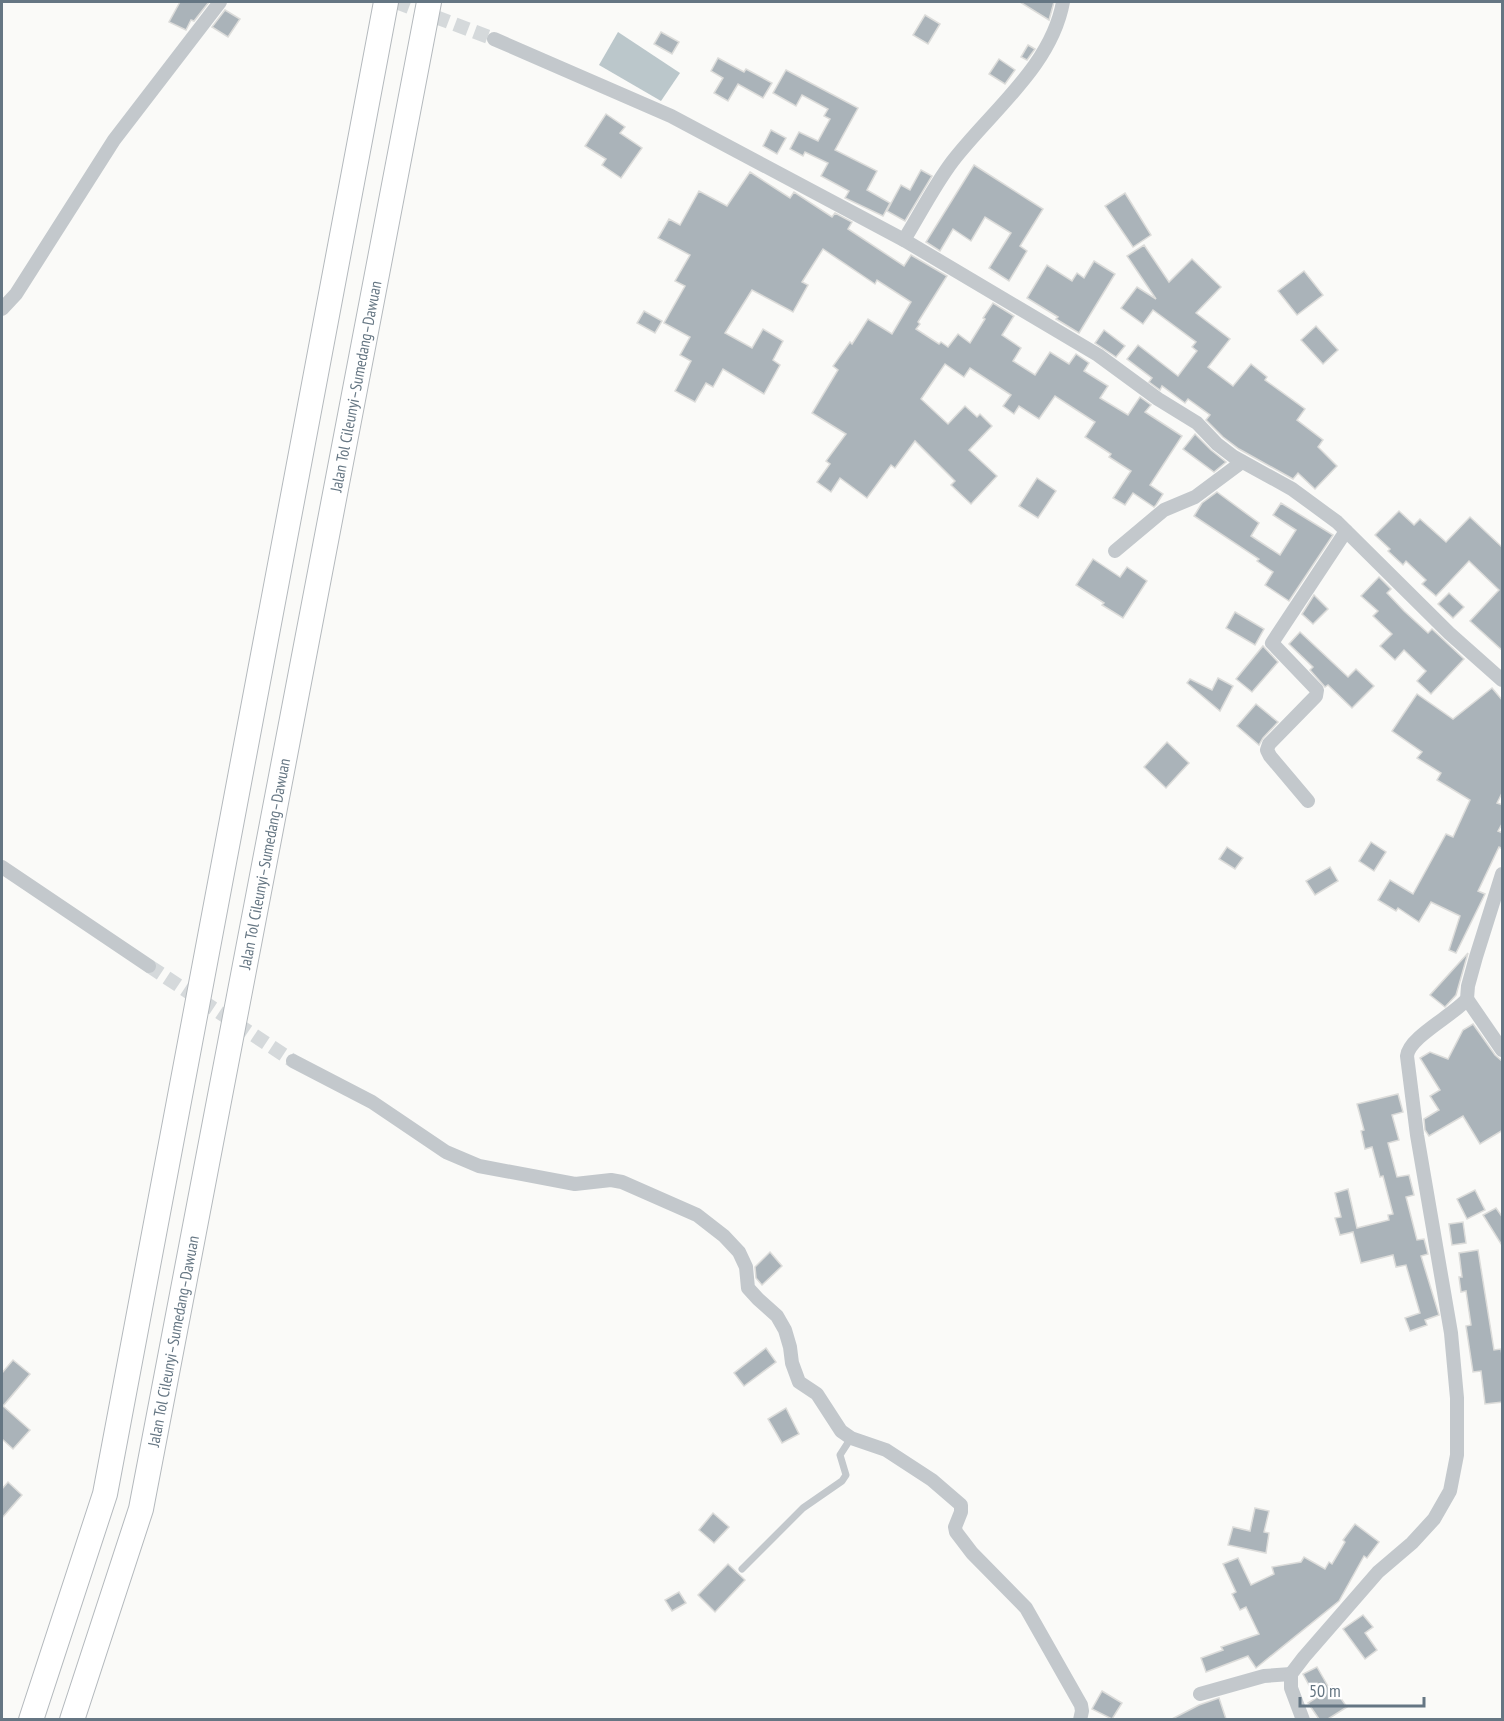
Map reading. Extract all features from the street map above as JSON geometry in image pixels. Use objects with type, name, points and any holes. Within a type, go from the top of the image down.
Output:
[{"type":"highway","points":[[31,1719],[105,1494],[386,2]]},
{"type":"highway","name":"Jalan Tol Cileunyi–Sumedang–Dawuan","points":[[72,1719],[141,1509],[429,2]]},
{"type":"street","points":[[2,309],[16,294],[114,140],[220,2]]},
{"type":"street","points":[[904,240],[951,163],[1045,52],[1063,2]]},
{"type":"street","points":[[494,39],[671,116],[904,240],[1098,355],[1158,399],[1197,423],[1217,444],[1242,462],[1292,489],[1337,522],[1449,633],[1503,680]]},
{"type":"street","points":[[1115,551],[1164,510],[1195,497],[1242,462]]},
{"type":"street","points":[[1308,801],[1267,750],[1269,744],[1316,696],[1317,690],[1272,643],[1346,531]]},
{"type":"street","points":[[2,867],[149,966]]},
{"type":"street","points":[[1503,874],[1476,957],[1467,999],[1503,1050]]},
{"type":"street","points":[[1303,1719],[1291,1688],[1291,1674],[1378,1572],[1412,1544],[1434,1519],[1450,1491],[1457,1455],[1457,1398],[1451,1333],[1417,1135],[1407,1050],[1467,999]]},
{"type":"street","points":[[293,1061],[372,1102],[446,1152],[479,1166],[575,1184],[612,1180],[622,1182],[698,1215],[724,1236],[739,1252],[746,1267],[748,1288],[777,1316],[785,1330],[798,1382],[817,1394],[834,1421],[851,1438],[886,1450],[932,1480],[959,1503],[961,1512],[955,1527],[956,1532],[972,1553],[1011,1590],[1026,1608],[1081,1705],[1080,1719]]},
{"type":"street","points":[[1200,1694],[1264,1676],[1291,1674]]},
{"type":"lane","points":[[742,1569],[804,1508],[842,1481],[846,1475],[840,1455],[851,1438]]},
{"type":"shaded area","points":[[618,32],[680,73],[661,101],[599,65]]},
{"type":"building","points":[[180,2],[209,2],[194,21],[191,20],[186,30],[169,22]]},
{"type":"building","points":[[1020,2],[1054,2],[1049,20]]},
{"type":"building","points":[[225,10],[240,19],[228,37],[212,27]]},
{"type":"building","points":[[925,15],[940,24],[928,44],[913,35]]},
{"type":"building","points":[[661,32],[679,42],[672,54],[654,44]]},
{"type":"building","points":[[1028,45],[1035,49],[1027,60],[1021,57]]},
{"type":"building","points":[[718,58],[772,83],[763,98],[738,84],[728,101],[714,93],[723,78],[711,71]]},
{"type":"building","points":[[999,59],[1015,70],[1005,84],[989,74]]},
{"type":"building","points":[[786,70],[858,108],[835,150],[877,171],[867,190],[890,203],[883,216],[845,198],[849,191],[821,176],[828,163],[805,152],[803,156],[790,149],[799,132],[818,141],[830,119],[824,116],[828,109],[802,95],[796,106],[773,93]]},
{"type":"building","points":[[606,114],[625,127],[620,133],[642,148],[621,178],[602,165],[606,159],[585,146]]},
{"type":"building","points":[[771,130],[786,138],[777,154],[763,146]]},
{"type":"building","points":[[974,165],[1043,209],[1020,246],[1027,251],[1009,281],[989,268],[1011,233],[985,217],[971,241],[953,229],[940,251],[926,242]]},
{"type":"building","points":[[921,170],[932,176],[905,221],[887,211],[901,185],[910,190]]},
{"type":"building","points":[[750,172],[790,198],[794,192],[832,217],[835,213],[852,222],[848,229],[904,266],[911,255],[947,276],[918,322],[920,324],[916,329],[939,344],[941,342],[948,347],[958,334],[970,343],[993,303],[1014,316],[1002,335],[1021,348],[1013,361],[1035,375],[1050,352],[1069,364],[1076,354],[1089,363],[1084,371],[1108,386],[1100,398],[1128,415],[1140,397],[1151,405],[1145,412],[1182,436],[1150,485],[1163,494],[1156,505],[1154,507],[1133,493],[1125,505],[1113,498],[1131,471],[1109,457],[1111,454],[1085,437],[1095,422],[1055,396],[1039,419],[1019,406],[1014,414],[1003,406],[1011,395],[970,368],[964,377],[945,364],[921,399],[948,424],[965,406],[977,417],[980,414],[992,426],[969,450],[997,476],[971,504],[951,485],[955,481],[915,441],[895,468],[891,465],[867,498],[840,478],[831,492],[817,482],[830,464],[826,461],[846,434],[812,413],[838,370],[833,366],[850,342],[852,344],[868,319],[892,334],[911,302],[877,280],[875,284],[823,249],[802,282],[808,285],[793,312],[752,290],[725,333],[752,348],[763,329],[783,341],[773,360],[780,365],[764,394],[723,369],[713,387],[706,383],[695,402],[675,391],[691,361],[680,355],[690,337],[664,323],[685,286],[675,281],[690,255],[658,238],[669,219],[680,225],[699,191],[727,206]]},
{"type":"building","points":[[1125,193],[1151,235],[1133,247],[1105,206]]},
{"type":"building","points":[[1144,245],[1169,282],[1192,259],[1221,287],[1196,313],[1230,339],[1208,367],[1233,386],[1251,364],[1267,377],[1265,380],[1305,409],[1297,420],[1323,440],[1318,447],[1337,466],[1315,489],[1298,473],[1293,479],[1239,449],[1206,420],[1210,415],[1188,399],[1185,403],[1162,386],[1160,390],[1149,382],[1152,378],[1127,359],[1138,345],[1178,376],[1197,351],[1192,347],[1196,342],[1153,310],[1143,324],[1121,308],[1137,287],[1156,299],[1127,256]]},
{"type":"building","points":[[1094,261],[1115,274],[1079,333],[1027,298],[1047,265],[1072,281],[1077,273],[1084,278]]},
{"type":"building","points":[[1304,271],[1323,295],[1297,315],[1278,291]]},
{"type":"building","points":[[644,311],[662,321],[655,333],[637,323]]},
{"type":"building","points":[[1316,326],[1338,350],[1323,364],[1301,340]]},
{"type":"building","points":[[1104,330],[1125,346],[1116,357],[1095,343]]},
{"type":"building","points":[[1195,434],[1226,462],[1214,472],[1183,449]]},
{"type":"building","points":[[1037,478],[1056,491],[1038,518],[1019,506]]},
{"type":"building","points":[[1217,492],[1259,523],[1251,536],[1280,555],[1296,530],[1273,515],[1281,503],[1333,535],[1289,601],[1265,585],[1273,572],[1257,561],[1259,559],[1194,516],[1202,503]]},
{"type":"building","points":[[1399,511],[1414,525],[1420,519],[1446,542],[1470,517],[1503,548],[1503,651],[1470,621],[1499,590],[1469,561],[1436,596],[1422,584],[1426,580],[1406,561],[1403,565],[1375,535]]},
{"type":"building","points":[[1093,559],[1120,577],[1127,567],[1147,581],[1123,618],[1076,585]]},
{"type":"building","points":[[1379,577],[1391,589],[1387,593],[1404,611],[1428,633],[1432,629],[1464,659],[1431,694],[1417,681],[1426,671],[1404,650],[1395,660],[1380,646],[1392,634],[1373,616],[1378,611],[1361,596]]},
{"type":"building","points":[[1449,593],[1464,607],[1453,618],[1438,604]]},
{"type":"building","points":[[1314,595],[1328,609],[1313,624],[1302,614]]},
{"type":"building","points":[[1235,612],[1264,629],[1255,645],[1226,628]]},
{"type":"building","points":[[1300,632],[1348,677],[1356,669],[1374,686],[1352,708],[1328,685],[1325,687],[1310,670],[1313,667],[1289,644]]},
{"type":"building","points":[[1263,646],[1278,662],[1252,692],[1236,679]]},
{"type":"building","points":[[1218,678],[1233,686],[1220,711],[1187,683],[1190,679],[1212,690]]},
{"type":"building","points":[[1492,688],[1503,701],[1503,791],[1497,803],[1503,805],[1503,822],[1498,831],[1503,833],[1503,849],[1499,847],[1478,891],[1485,894],[1456,953],[1449,950],[1460,916],[1431,902],[1419,922],[1398,908],[1396,911],[1378,900],[1390,880],[1413,894],[1446,834],[1453,837],[1470,800],[1437,780],[1441,773],[1417,758],[1422,752],[1392,731],[1417,694],[1453,719]]},
{"type":"building","points":[[1256,704],[1278,722],[1259,745],[1237,726]]},
{"type":"building","points":[[1167,742],[1189,763],[1166,788],[1144,767]]},
{"type":"building","points":[[1371,842],[1386,852],[1374,871],[1359,861]]},
{"type":"building","points":[[1227,847],[1243,858],[1235,869],[1219,859]]},
{"type":"building","points":[[1330,867],[1338,881],[1315,895],[1306,881]]},
{"type":"building","points":[[1468,953],[1456,995],[1445,1007],[1430,995]]},
{"type":"building","points":[[1473,1024],[1495,1055],[1503,1062],[1503,1130],[1480,1144],[1463,1116],[1429,1136],[1425,1130],[1424,1119],[1439,1110],[1430,1096],[1440,1090],[1420,1058],[1430,1052],[1448,1059],[1463,1030]]},
{"type":"building","points":[[1398,1094],[1403,1112],[1392,1115],[1399,1140],[1388,1143],[1397,1177],[1409,1175],[1414,1195],[1406,1197],[1417,1240],[1424,1239],[1428,1254],[1421,1256],[1439,1315],[1425,1320],[1427,1325],[1410,1331],[1405,1318],[1420,1313],[1406,1265],[1396,1267],[1393,1255],[1361,1263],[1353,1232],[1340,1235],[1335,1218],[1341,1217],[1335,1193],[1348,1189],[1357,1228],[1389,1220],[1388,1215],[1393,1214],[1383,1176],[1380,1177],[1372,1147],[1365,1149],[1361,1131],[1364,1130],[1357,1104]]},
{"type":"building","points":[[1475,1190],[1485,1210],[1467,1219],[1457,1199]]},
{"type":"building","points":[[1496,1208],[1503,1218],[1503,1247],[1483,1215]]},
{"type":"building","points":[[1463,1222],[1466,1243],[1452,1245],[1449,1224]]},
{"type":"building","points":[[1478,1250],[1494,1350],[1501,1349],[1503,1360],[1503,1402],[1485,1404],[1481,1371],[1473,1372],[1466,1326],[1471,1325],[1466,1291],[1461,1292],[1459,1277],[1462,1277],[1459,1253]]},
{"type":"building","points":[[770,1252],[782,1266],[762,1285],[756,1278],[755,1267]]},
{"type":"building","points":[[766,1348],[776,1362],[744,1386],[734,1373]]},
{"type":"building","points":[[13,1360],[30,1374],[3,1406],[30,1430],[13,1449],[2,1439],[2,1373]]},
{"type":"building","points":[[786,1408],[799,1434],[782,1443],[768,1419]]},
{"type":"building","points":[[8,1482],[22,1495],[2,1518],[2,1489]]},
{"type":"building","points":[[1255,1508],[1269,1511],[1264,1532],[1269,1533],[1266,1553],[1228,1545],[1233,1527],[1250,1531]]},
{"type":"building","points":[[713,1513],[729,1527],[714,1543],[699,1530]]},
{"type":"building","points":[[1355,1524],[1379,1542],[1367,1558],[1364,1556],[1339,1601],[1256,1668],[1248,1656],[1206,1672],[1201,1658],[1223,1650],[1221,1647],[1259,1634],[1246,1607],[1240,1610],[1232,1594],[1236,1592],[1223,1564],[1238,1558],[1251,1585],[1274,1574],[1272,1567],[1301,1562],[1304,1557],[1325,1569],[1329,1562],[1332,1564],[1345,1542],[1343,1540]]},
{"type":"building","points":[[728,1564],[745,1580],[715,1612],[698,1595]]},
{"type":"building","points":[[679,1592],[686,1603],[672,1611],[665,1600]]},
{"type":"building","points":[[1363,1615],[1373,1627],[1365,1633],[1377,1650],[1365,1659],[1343,1629]]},
{"type":"building","points":[[1317,1667],[1329,1688],[1332,1686],[1347,1707],[1328,1719],[1319,1719],[1308,1703],[1316,1698],[1303,1674]]},
{"type":"building","points":[[1102,1691],[1122,1703],[1112,1719],[1092,1709]]},
{"type":"building","points":[[1219,1698],[1226,1719],[1172,1719],[1199,1705]]},
{"type":"tunnel","points":[[396,2],[494,39]]},
{"type":"tunnel","points":[[149,966],[293,1061]]}]
